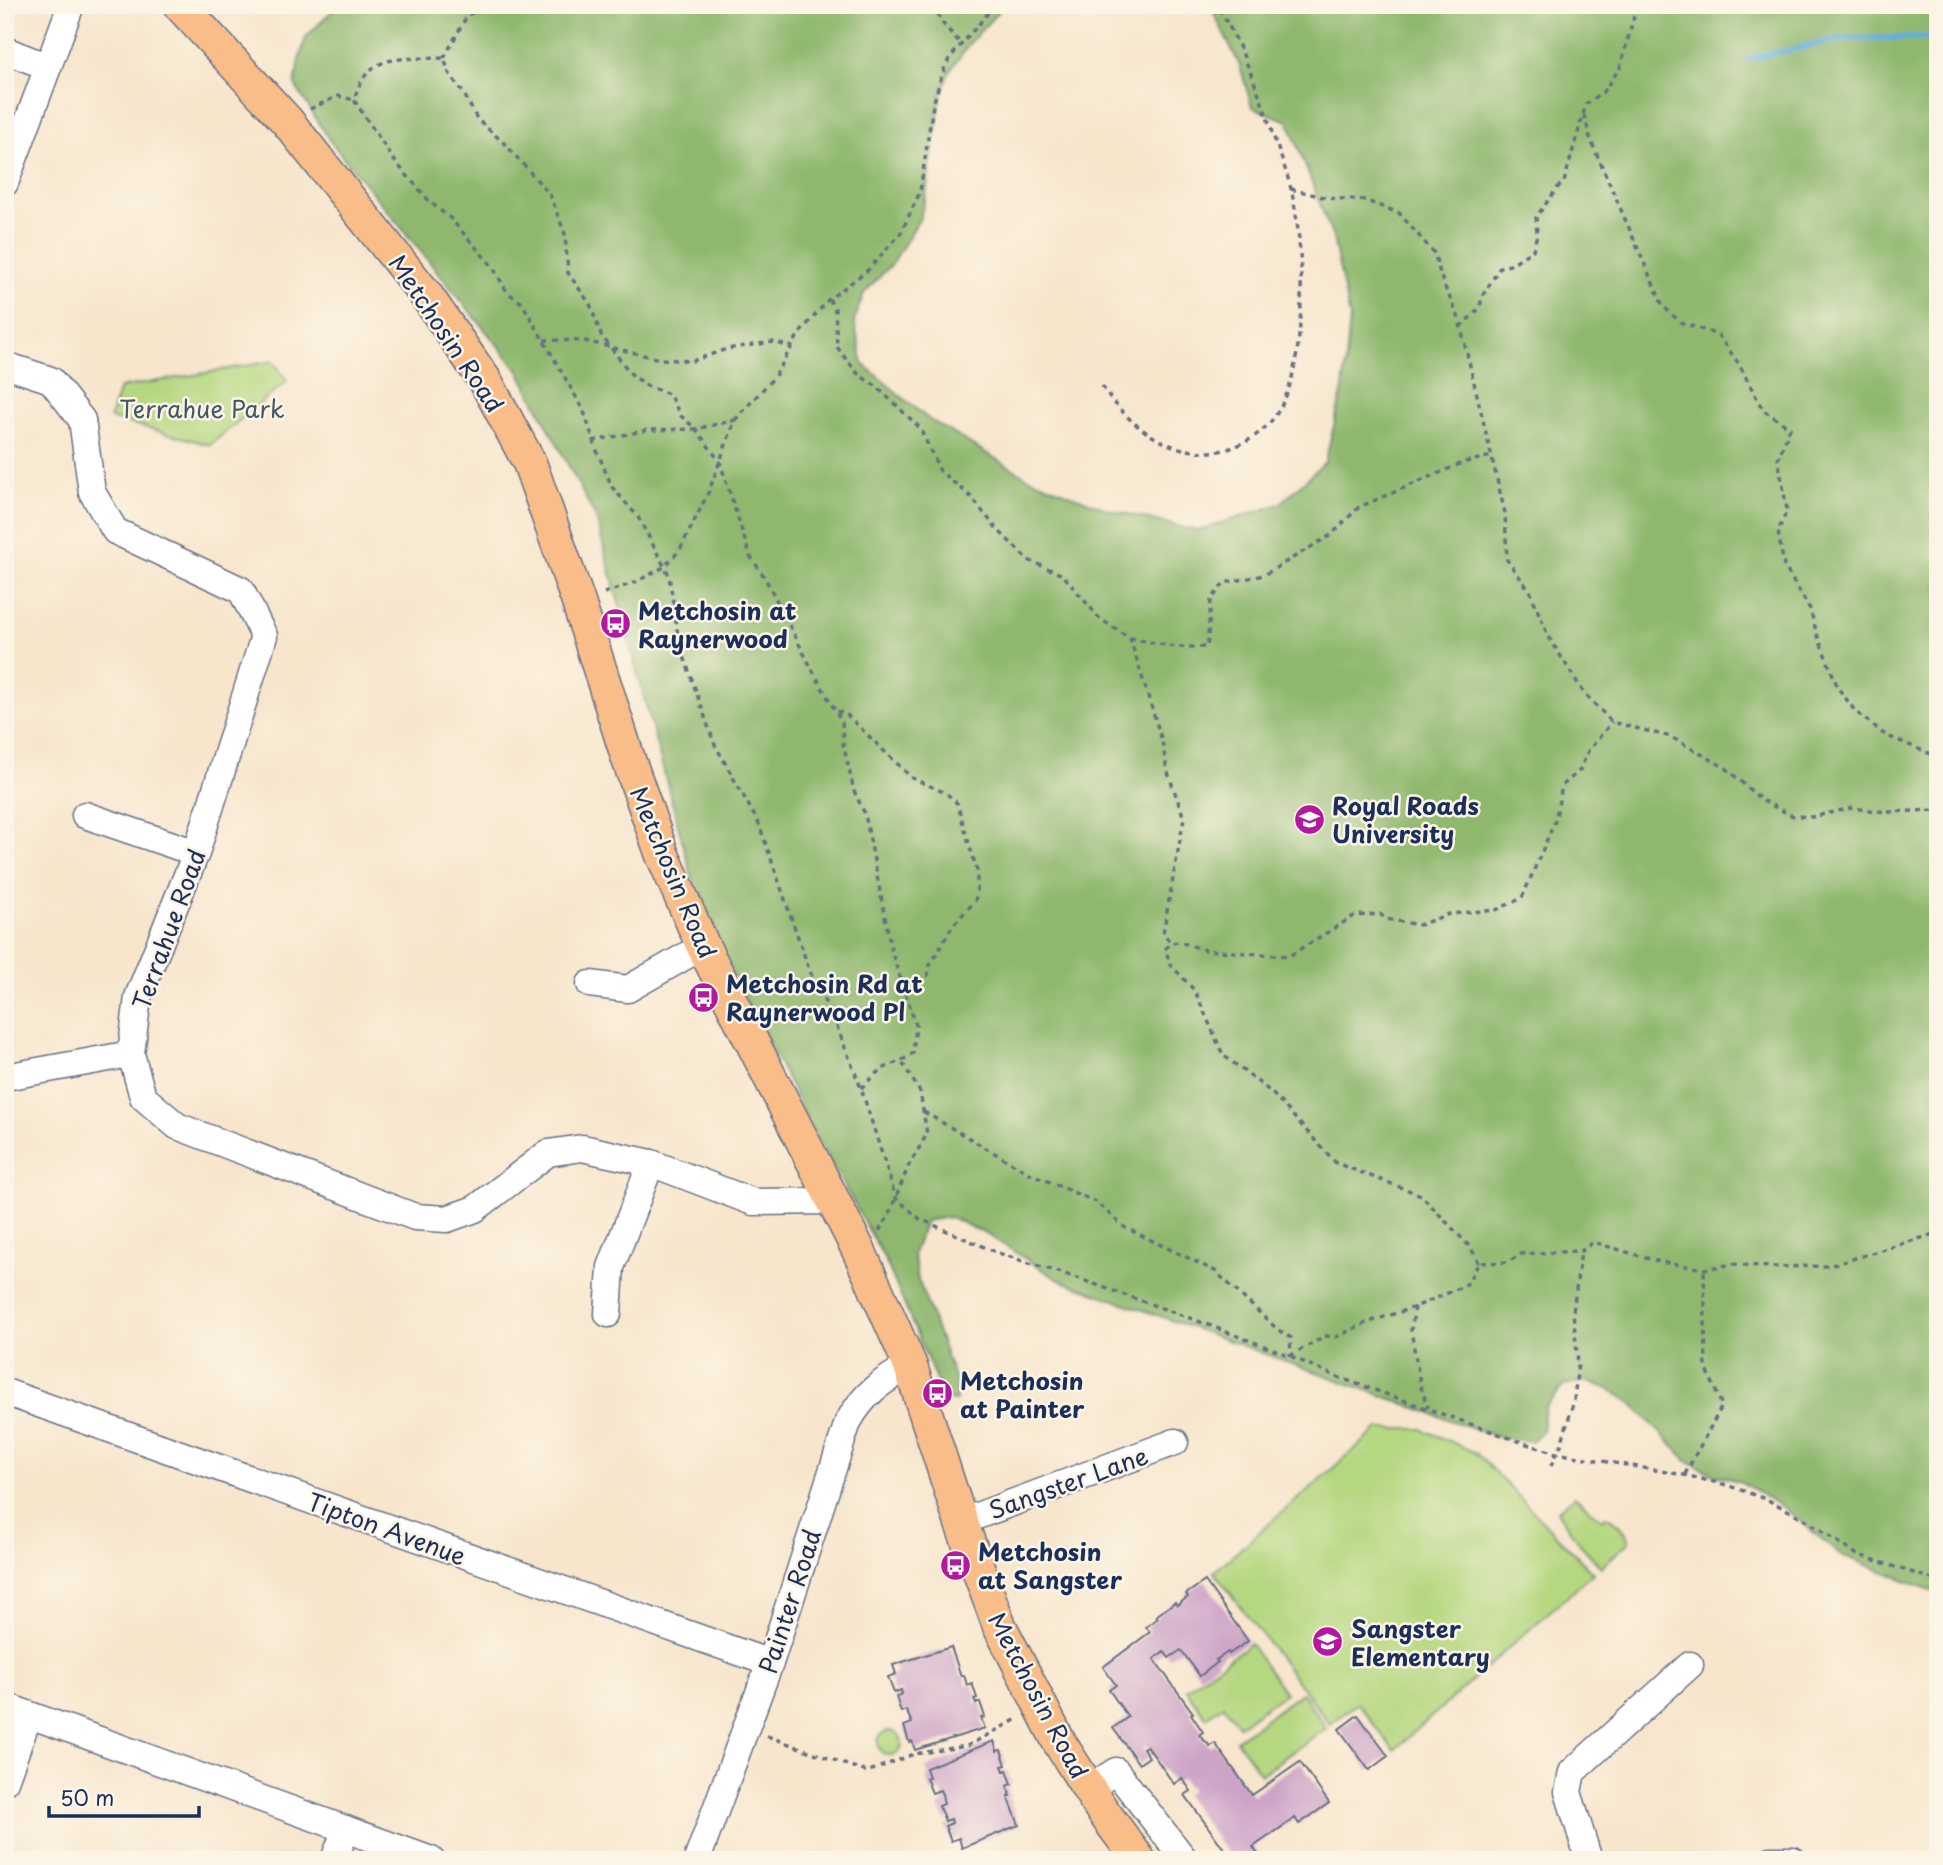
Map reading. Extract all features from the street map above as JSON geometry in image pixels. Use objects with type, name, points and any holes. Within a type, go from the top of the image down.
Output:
[{"type":"main road","name":"Metchosin Road","points":[[180,5],[287,121],[426,295],[486,382],[530,464],[662,854],[703,946],[835,1201],[909,1365],[999,1625],[1059,1742],[1088,1789],[1139,1860]]},
{"type":"street","points":[[5,183],[71,5]]},
{"type":"street","points":[[5,50],[48,67]]},
{"type":"street","name":"Terrahue Road","points":[[5,365],[51,380],[82,420],[92,492],[115,531],[241,590],[264,636],[196,853],[138,997],[131,1054],[144,1097],[177,1126],[415,1217],[447,1219],[475,1209],[548,1153],[582,1148],[650,1163],[753,1202],[835,1201]]},
{"type":"street","points":[[85,816],[196,853]]},
{"type":"street","points":[[590,984],[628,989],[703,946]]},
{"type":"street","points":[[5,1077],[131,1054]]},
{"type":"street","points":[[608,1314],[611,1267],[650,1163]]},
{"type":"street","name":"Painter Road","points":[[697,1860],[770,1664],[848,1422],[859,1403],[884,1380],[909,1365]]},
{"type":"street","name":"Tipton Avenue","points":[[5,1392],[770,1664]]},
{"type":"street","name":"Sangster Lane","points":[[961,1521],[1175,1442]]},
{"type":"street","points":[[1588,1860],[1569,1792],[1572,1772],[1690,1665]]},
{"type":"street","points":[[5,1781],[17,1710],[431,1860]]},
{"type":"street","points":[[1088,1789],[1116,1772],[1185,1860]]},
{"type":"street","points":[[334,1860],[346,1829]]},
{"type":"street","points":[[1771,1860],[1793,1860]]},
{"type":"path","points":[[483,5],[467,16],[444,58],[449,73],[477,119],[505,144],[550,195],[565,234],[568,273],[590,304],[601,335],[631,374],[647,386],[669,394],[681,416],[695,429],[720,462],[750,556],[764,576],[842,722],[843,744],[854,791],[865,814],[892,953],[916,1025],[913,1053],[902,1062],[878,1071],[861,1088]]},
{"type":"path","points":[[932,5],[944,25],[961,44]]},
{"type":"path","points":[[578,601],[634,583],[664,566],[680,550],[709,491],[734,419],[775,376],[799,334],[829,299],[868,270],[890,247],[910,217],[922,178],[937,90],[950,59],[995,5]]},
{"type":"path","points":[[1102,386],[1112,401],[1138,426],[1167,444],[1181,449],[1210,452],[1239,444],[1263,430],[1287,395],[1300,321],[1301,260],[1291,189],[1252,72],[1217,5]]},
{"type":"path","points":[[1461,327],[1479,309],[1483,295],[1500,267],[1510,265],[1533,250],[1537,234],[1536,217],[1564,182],[1586,104],[1602,93],[1620,68],[1637,5]]},
{"type":"path","points":[[354,100],[359,80],[386,60],[444,58]]},
{"type":"path","points":[[287,121],[338,96],[354,100],[393,159],[493,267],[508,292],[522,303],[544,340],[583,409],[612,487],[638,517],[669,575],[679,642],[714,743],[759,824],[810,972],[835,1022],[861,1088],[896,1198],[920,1219],[998,1253],[1080,1279],[1429,1409],[1556,1452],[1684,1475],[1727,1485],[1768,1500],[1803,1518],[1856,1553],[1938,1581]]},
{"type":"path","points":[[1584,115],[1591,141],[1662,306],[1681,322],[1717,335],[1739,364],[1763,410],[1790,428],[1778,459],[1787,510],[1778,532],[1784,566],[1810,609],[1838,688],[1855,711],[1885,736],[1938,757]]},
{"type":"path","points":[[1291,189],[1327,198],[1364,200],[1399,213],[1434,253],[1461,327],[1492,456],[1505,513],[1507,559],[1530,591],[1548,636],[1584,693],[1612,722],[1671,737],[1726,768],[1760,800],[1793,816],[1812,817],[1852,808],[1887,812],[1938,810]]},
{"type":"path","points":[[829,299],[835,309],[837,346],[859,374],[876,386],[919,428],[940,471],[970,496],[997,529],[1028,560],[1063,575],[1100,619],[1130,638],[1175,648],[1207,648],[1211,600],[1224,583],[1264,575],[1331,535],[1359,506],[1465,461],[1492,456]]},
{"type":"path","points":[[544,340],[585,341],[660,359],[692,361],[727,349],[773,342],[791,347]]},
{"type":"path","points":[[593,441],[648,430],[695,429],[734,419]]},
{"type":"path","points":[[1130,638],[1162,741],[1167,771],[1184,818],[1163,933],[1171,943]]},
{"type":"path","points":[[836,711],[846,714],[912,778],[946,793],[957,803],[976,871],[975,901],[953,925],[930,965],[928,975],[905,992]]},
{"type":"path","points":[[1479,1263],[1471,1248],[1421,1195],[1336,1163],[1271,1092],[1223,1055],[1195,991],[1171,965],[1166,949],[1171,943],[1180,942],[1205,950],[1289,956],[1354,916],[1380,914],[1386,919],[1419,925],[1449,914],[1496,910],[1522,898],[1555,821],[1562,786],[1580,770],[1588,751],[1612,722]]},
{"type":"path","points":[[858,1249],[877,1235],[908,1167],[927,1134],[920,1092],[902,1062]]},
{"type":"path","points":[[924,1112],[1029,1173],[1096,1202],[1125,1227],[1215,1271],[1277,1329],[1292,1338],[1290,1356]]},
{"type":"path","points":[[1479,1263],[1508,1262],[1521,1254],[1581,1251],[1593,1242],[1660,1262],[1704,1269],[1733,1264],[1771,1267],[1829,1266],[1931,1235],[1938,1223]]},
{"type":"path","points":[[1551,1466],[1561,1445],[1574,1400],[1578,1363],[1573,1312],[1581,1251]]},
{"type":"path","points":[[1290,1356],[1325,1336],[1336,1337],[1466,1285],[1479,1263]]},
{"type":"path","points":[[1684,1475],[1722,1406],[1706,1367],[1704,1269]]},
{"type":"path","points":[[1415,1307],[1411,1330],[1420,1384],[1429,1409]]},
{"type":"path","points":[[746,1728],[867,1772],[914,1754],[967,1746],[1040,1706]]},
{"type":"green space","name":"Royal Roads University","points":[[338,5],[1004,5],[968,45],[949,72],[941,97],[920,218],[892,264],[864,293],[854,321],[863,364],[928,419],[1027,477],[1104,508],[1197,531],[1280,504],[1325,462],[1343,389],[1350,318],[1333,238],[1288,121],[1252,107],[1240,66],[1210,5],[1938,5],[1938,1593],[1841,1555],[1784,1508],[1741,1482],[1711,1473],[1688,1461],[1631,1403],[1609,1389],[1587,1381],[1565,1385],[1545,1407],[1542,1431],[1532,1441],[1500,1438],[1059,1280],[988,1235],[950,1217],[925,1221],[913,1254],[918,1279],[956,1383],[956,1401],[949,1400],[941,1392],[886,1261],[818,1139],[702,915],[596,518],[519,371],[330,141],[295,85],[306,37]]},
{"type":"green space","name":"Terrahue Park","points":[[273,361],[287,381],[210,445],[110,418],[120,388]]},
{"type":"green space","points":[[1378,1429],[1422,1429],[1476,1453],[1593,1573],[1394,1750],[1357,1703],[1330,1724],[1214,1572]]},
{"type":"green space","points":[[1575,1496],[1602,1520],[1606,1516],[1613,1521],[1628,1538],[1629,1542],[1601,1567],[1578,1542],[1557,1511]]},
{"type":"green space","points":[[1250,1644],[1285,1693],[1239,1726],[1223,1705],[1206,1717],[1186,1689]]},
{"type":"green space","points":[[1302,1693],[1326,1728],[1261,1774],[1236,1740]]},
{"type":"green space","points":[[890,1731],[899,1734],[902,1743],[899,1752],[890,1755],[881,1752],[878,1743],[881,1734]]},
{"type":"building","points":[[1205,1581],[1248,1641],[1216,1660],[1218,1662],[1200,1676],[1181,1650],[1169,1658],[1164,1651],[1154,1659],[1193,1713],[1191,1714],[1203,1732],[1199,1735],[1210,1746],[1215,1743],[1252,1795],[1300,1762],[1329,1803],[1299,1824],[1295,1818],[1253,1847],[1262,1860],[1232,1860],[1185,1795],[1191,1791],[1182,1778],[1174,1784],[1147,1746],[1143,1748],[1149,1757],[1139,1764],[1113,1728],[1128,1717],[1109,1690],[1116,1685],[1103,1667],[1150,1632],[1146,1627],[1158,1618],[1156,1616],[1175,1602],[1177,1605],[1188,1597],[1186,1594]]},
{"type":"building","points":[[951,1647],[961,1676],[964,1675],[967,1685],[972,1683],[977,1698],[974,1699],[976,1704],[980,1702],[985,1728],[915,1750],[912,1741],[909,1742],[904,1726],[912,1723],[906,1710],[901,1712],[896,1697],[902,1694],[901,1690],[894,1693],[888,1677],[896,1674],[893,1665]]},
{"type":"building","points":[[1358,1715],[1388,1756],[1369,1770],[1339,1729]]},
{"type":"building","points":[[994,1741],[997,1751],[1001,1750],[1006,1765],[1002,1766],[1004,1771],[1007,1770],[1012,1784],[1007,1786],[1011,1796],[1008,1796],[1019,1825],[962,1848],[959,1838],[951,1841],[945,1826],[952,1823],[951,1819],[945,1821],[939,1806],[944,1804],[942,1794],[940,1790],[932,1793],[926,1778],[929,1777],[926,1768]]},
{"type":"waterway","points":[[1748,59],[1840,39],[1938,37]]},
{"type":"place","name":"Metchosin at Raynerwood","points":[[615,624]]},
{"type":"place","name":"Royal Roads University","points":[[1309,819]]},
{"type":"place","name":"Metchosin Rd at Raynerwood Pl","points":[[703,997]]},
{"type":"place","name":"Metchosin at Painter","points":[[937,1394]]},
{"type":"place","name":"Metchosin at Sangster","points":[[955,1565]]},
{"type":"place","name":"Sangster Elementary","points":[[1328,1642]]}]
